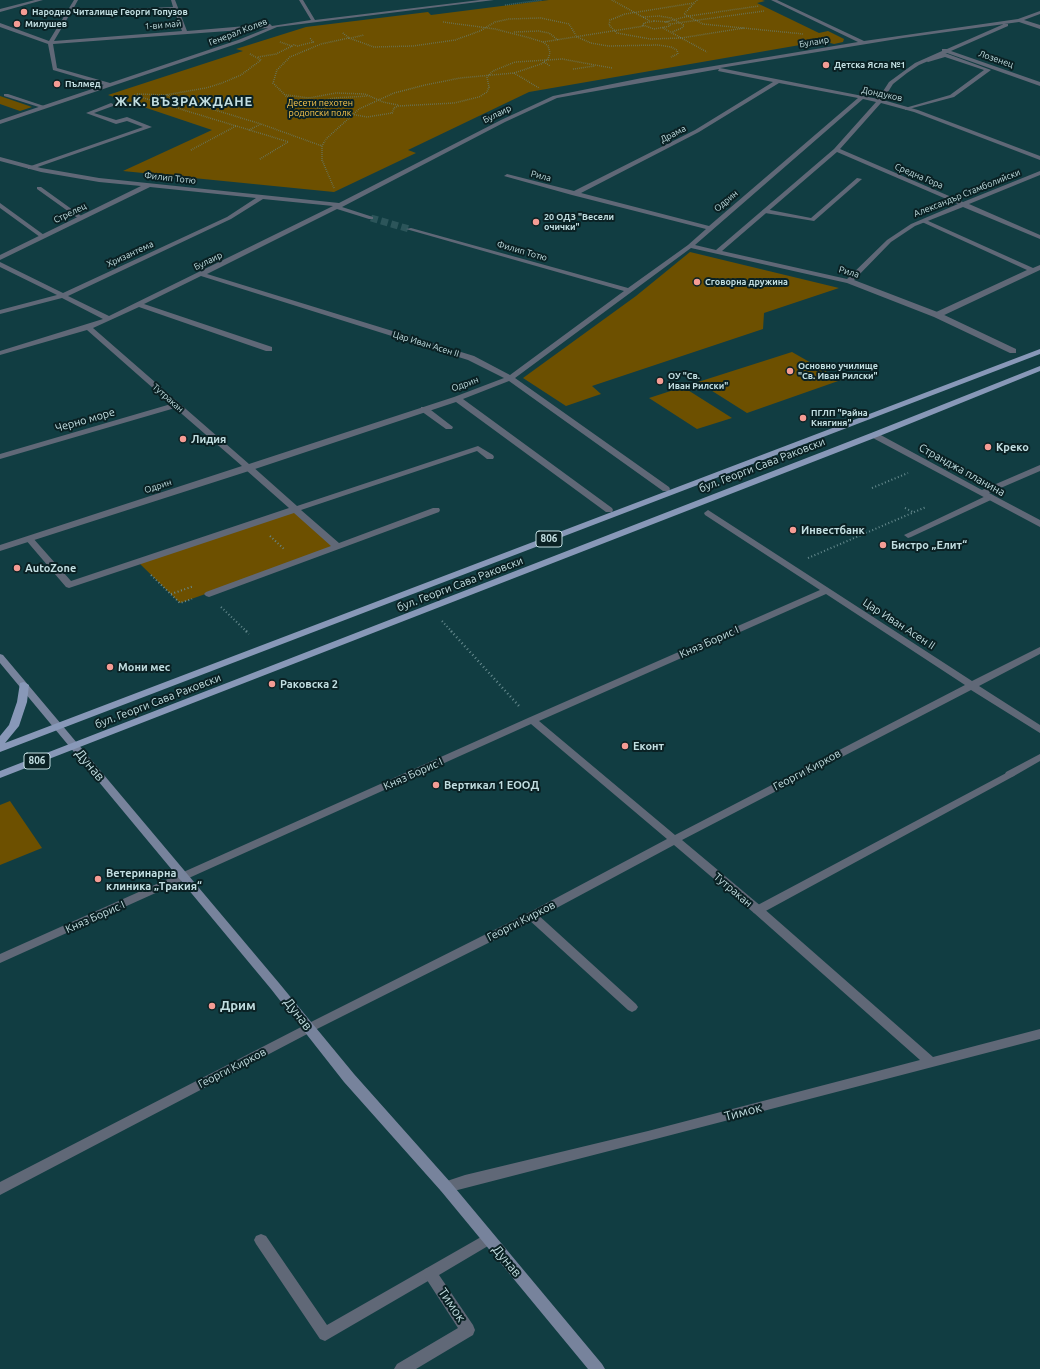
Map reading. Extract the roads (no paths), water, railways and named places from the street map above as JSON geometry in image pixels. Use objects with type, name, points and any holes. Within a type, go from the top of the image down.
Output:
[{"type":"main road","name":"бул. Георги Сава Раковски","points":[[0,749],[1040,351]]},
{"type":"main road","name":"бул. Георги Сава Раковски","points":[[0,775],[874,435],[1040,368]]},
{"type":"main road","name":"Дунав","points":[[0,657],[185,877],[349,1078],[446,1187],[597,1369]]},
{"type":"main road","points":[[0,743],[14,726],[22,702],[24,685]]},
{"type":"street","points":[[0,11],[41,0]]},
{"type":"street","points":[[76,0],[50,43],[55,69],[110,86]]},
{"type":"street","points":[[173,0],[185,32]]},
{"type":"street","points":[[300,0],[314,22]]},
{"type":"street","name":"Генерал Колев","points":[[0,122],[224,47],[276,26],[462,2],[492,0]]},
{"type":"street","points":[[773,0],[864,43]]},
{"type":"street","points":[[69,13],[176,8]]},
{"type":"street","name":"Булаир","points":[[0,353],[88,328],[109,319],[338,206],[503,121],[555,97],[642,80],[864,43],[1019,20],[1040,12]]},
{"type":"street","points":[[717,252],[836,150],[880,101],[891,84],[917,64],[1019,20],[1040,26]]},
{"type":"street","points":[[0,25],[50,43]]},
{"type":"street","name":"1-ви май","points":[[50,43],[276,26]]},
{"type":"street","name":"Лозенец","points":[[937,48],[1040,84]]},
{"type":"street","points":[[906,109],[952,96],[988,70],[945,55],[917,64]]},
{"type":"street","name":"Дондуков","points":[[714,69],[861,99],[880,101],[1040,158]]},
{"type":"street","name":"Драма","points":[[574,194],[697,131],[777,82]]},
{"type":"street","points":[[6,95],[44,107]]},
{"type":"street","name":"Одрин","points":[[0,548],[457,399],[510,378],[690,246],[861,99]]},
{"type":"street","points":[[30,168],[149,128],[127,119],[116,122],[89,113],[111,105]]},
{"type":"street","name":"Средна Гора","points":[[836,150],[1040,237]]},
{"type":"street","name":"Филип Тотю","points":[[0,159],[30,168],[75,176],[338,206],[371,218]]},
{"type":"street","name":"Александър Стамболийски","points":[[849,280],[889,241],[913,225],[1040,173]]},
{"type":"street","name":"Рила","points":[[507,176],[710,228]]},
{"type":"street","points":[[765,211],[812,220],[859,179]]},
{"type":"street","name":"Стрелец","points":[[0,258],[42,236],[149,185]]},
{"type":"street","points":[[39,188],[82,218]]},
{"type":"street","name":"Хризантема","points":[[0,312],[62,296],[229,218],[262,197]]},
{"type":"street","points":[[0,205],[42,236]]},
{"type":"street","points":[[924,221],[1032,270]]},
{"type":"street","name":"Филип Тотю","points":[[409,229],[630,291]]},
{"type":"street","name":"Рила","points":[[690,246],[849,280],[937,315],[1013,351]]},
{"type":"street","points":[[0,264],[109,319]]},
{"type":"street","points":[[937,315],[1040,267]]},
{"type":"street","name":"Цар Иван Асен II","points":[[201,274],[471,358],[510,378],[666,489]]},
{"type":"street","points":[[139,305],[269,349]]},
{"type":"street","name":"Тутракан","points":[[88,328],[296,508],[338,547]]},
{"type":"street","points":[[457,399],[609,510]]},
{"type":"street","name":"Черно море","points":[[0,457],[176,405]]},
{"type":"street","points":[[424,409],[449,427]]},
{"type":"street","name":"Странджа планина","points":[[874,435],[1040,524]]},
{"type":"street","points":[[30,539],[69,585],[478,448],[490,457]]},
{"type":"street","points":[[908,535],[1040,468]]},
{"type":"street","points":[[209,594],[436,510]]},
{"type":"street","name":"Цар Иван Асен II","points":[[708,513],[1040,730]]},
{"type":"street","name":"Княз Борис I","points":[[0,959],[532,720],[826,591]]},
{"type":"street","name":"Георги Кирков","points":[[0,1189],[309,1028],[532,916],[971,684],[1040,650]]},
{"type":"street","name":"Тутракан","points":[[532,720],[758,910],[932,1063]]},
{"type":"street","points":[[758,910],[1040,757]]},
{"type":"street","points":[[532,916],[632,1007]]},
{"type":"street","name":"Тимок","points":[[446,1187],[1040,1034]]},
{"type":"street","points":[[261,1240],[325,1334],[488,1239]]},
{"type":"street","name":"Тимок","points":[[402,1369],[468,1330],[430,1273]]},
{"type":"tunnel","points":[[371,218],[409,229]]},
{"type":"place","name":"Народно Читалище Георги Топузов","points":[[24,12]]},
{"type":"place","name":"Милушев","points":[[17,24]]},
{"type":"place","name":"Детска Ясла №1","points":[[826,65]]},
{"type":"place","name":"Пълмед","points":[[57,84]]},
{"type":"place","name":"20 ОДЗ \"Весели очички\"","points":[[536,222]]},
{"type":"place","name":"Сговорна дружина","points":[[697,282]]},
{"type":"place","name":"Основно училище \"Св. Иван Рилски\"","points":[[790,371]]},
{"type":"place","name":"ОУ \"Св. Иван Рилски\"","points":[[660,381]]},
{"type":"place","name":"ПГЛП \"Райна Княгиня\"","points":[[803,418]]},
{"type":"place","name":"Лидия","points":[[183,439]]},
{"type":"place","name":"Креко","points":[[988,447]]},
{"type":"place","name":"Инвестбанк","points":[[793,530]]},
{"type":"place","name":"Бистро „Елит“","points":[[883,545]]},
{"type":"place","name":"AutoZone","points":[[17,568]]},
{"type":"place","name":"Мони мес","points":[[110,667]]},
{"type":"place","name":"Раковска 2","points":[[272,684]]},
{"type":"place","name":"Еконт","points":[[625,746]]},
{"type":"place","name":"Вертикал 1 ЕООД","points":[[436,785]]},
{"type":"place","name":"Ветеринарна клиника „Тракия“","points":[[98,879]]},
{"type":"place","name":"Дрим","points":[[212,1006]]},
{"type":"district","name":"Ж.К. ВЪЗРАЖДАНЕ","points":[[184,102]]},
{"type":"park label","name":"Десети пехотен родопски полк","points":[[320,108]]}]
